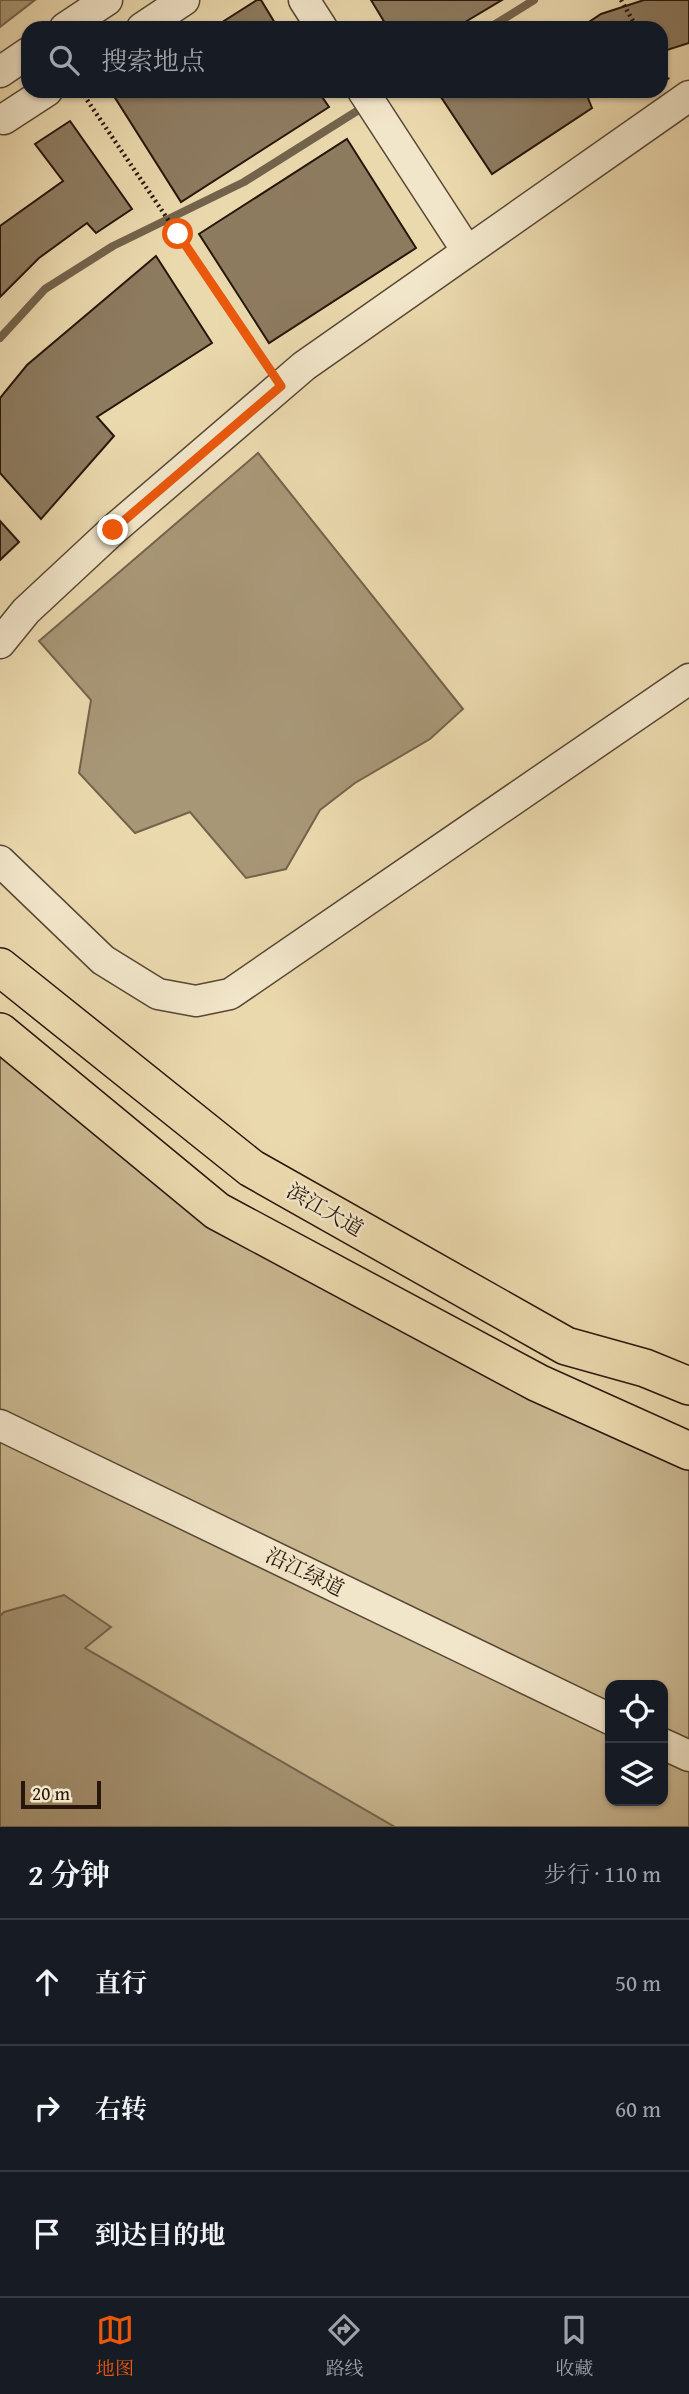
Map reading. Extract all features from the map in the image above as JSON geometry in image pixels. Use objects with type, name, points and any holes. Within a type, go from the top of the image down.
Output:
[{"type":"main road","name":"滨江大道","points":[[0,967],[251,1168],[566,1346],[645,1368],[689,1386]]},
{"type":"main road","points":[[0,1032],[217,1211],[538,1384],[689,1451]]},
{"type":"main road","points":[[645,1368],[689,1359]]},
{"type":"street","points":[[76,21],[107,0]]},
{"type":"street","points":[[152,21],[184,0]]},
{"type":"street","points":[[304,0],[318,21]]},
{"type":"street","points":[[0,72],[21,58]]},
{"type":"street","points":[[0,643],[26,611],[113,530],[281,386],[467,251],[689,96]]},
{"type":"street","points":[[4,120],[37,98]]},
{"type":"street","points":[[368,98],[467,251]]},
{"type":"street","points":[[0,861],[103,960],[158,994],[196,1001],[230,994],[689,679]]},
{"type":"street","name":"沿江绿道","points":[[0,1425],[605,1716]]},
{"type":"street","points":[[668,1746],[689,1756]]},
{"type":"path","points":[[621,0],[633,21]]},
{"type":"path","points":[[86,98],[281,386]]},
{"type":"shaded area","points":[[0,0],[35,0],[0,27]]},
{"type":"shaded area","points":[[258,453],[463,709],[430,739],[355,783],[320,810],[286,869],[246,878],[190,812],[135,833],[79,773],[91,700],[39,641]]},
{"type":"shaded area","points":[[0,1032],[217,1211],[689,1451],[689,1827],[0,1827]]},
{"type":"shaded area","points":[[64,1595],[111,1627],[85,1648],[395,1827],[0,1827],[0,1616],[4,1612]]},
{"type":"building","points":[[261,0],[274,21],[224,21]]},
{"type":"building","points":[[371,0],[502,0],[467,21],[384,21]]},
{"type":"building","points":[[644,0],[689,0],[689,43],[668,50],[668,21],[590,21],[601,14]]},
{"type":"building","points":[[115,98],[323,98],[329,107],[181,202]]},
{"type":"building","points":[[442,98],[588,98],[592,108],[492,174]]},
{"type":"building","points":[[70,121],[132,209],[96,233],[87,223],[39,258],[0,297],[0,226],[63,181],[35,144]]},
{"type":"building","points":[[347,139],[416,248],[269,343],[199,234]]},
{"type":"building","points":[[156,256],[212,343],[97,417],[114,436],[41,519],[0,473],[0,398],[27,365]]},
{"type":"building","points":[[0,521],[19,542],[0,560]]},
{"type":"waterway","points":[[500,21],[534,0]]},
{"type":"waterway","points":[[0,338],[45,289],[113,246],[244,182],[365,106]]},
{"type":"route","points":[[113,530],[281,386],[178,234]]}]
